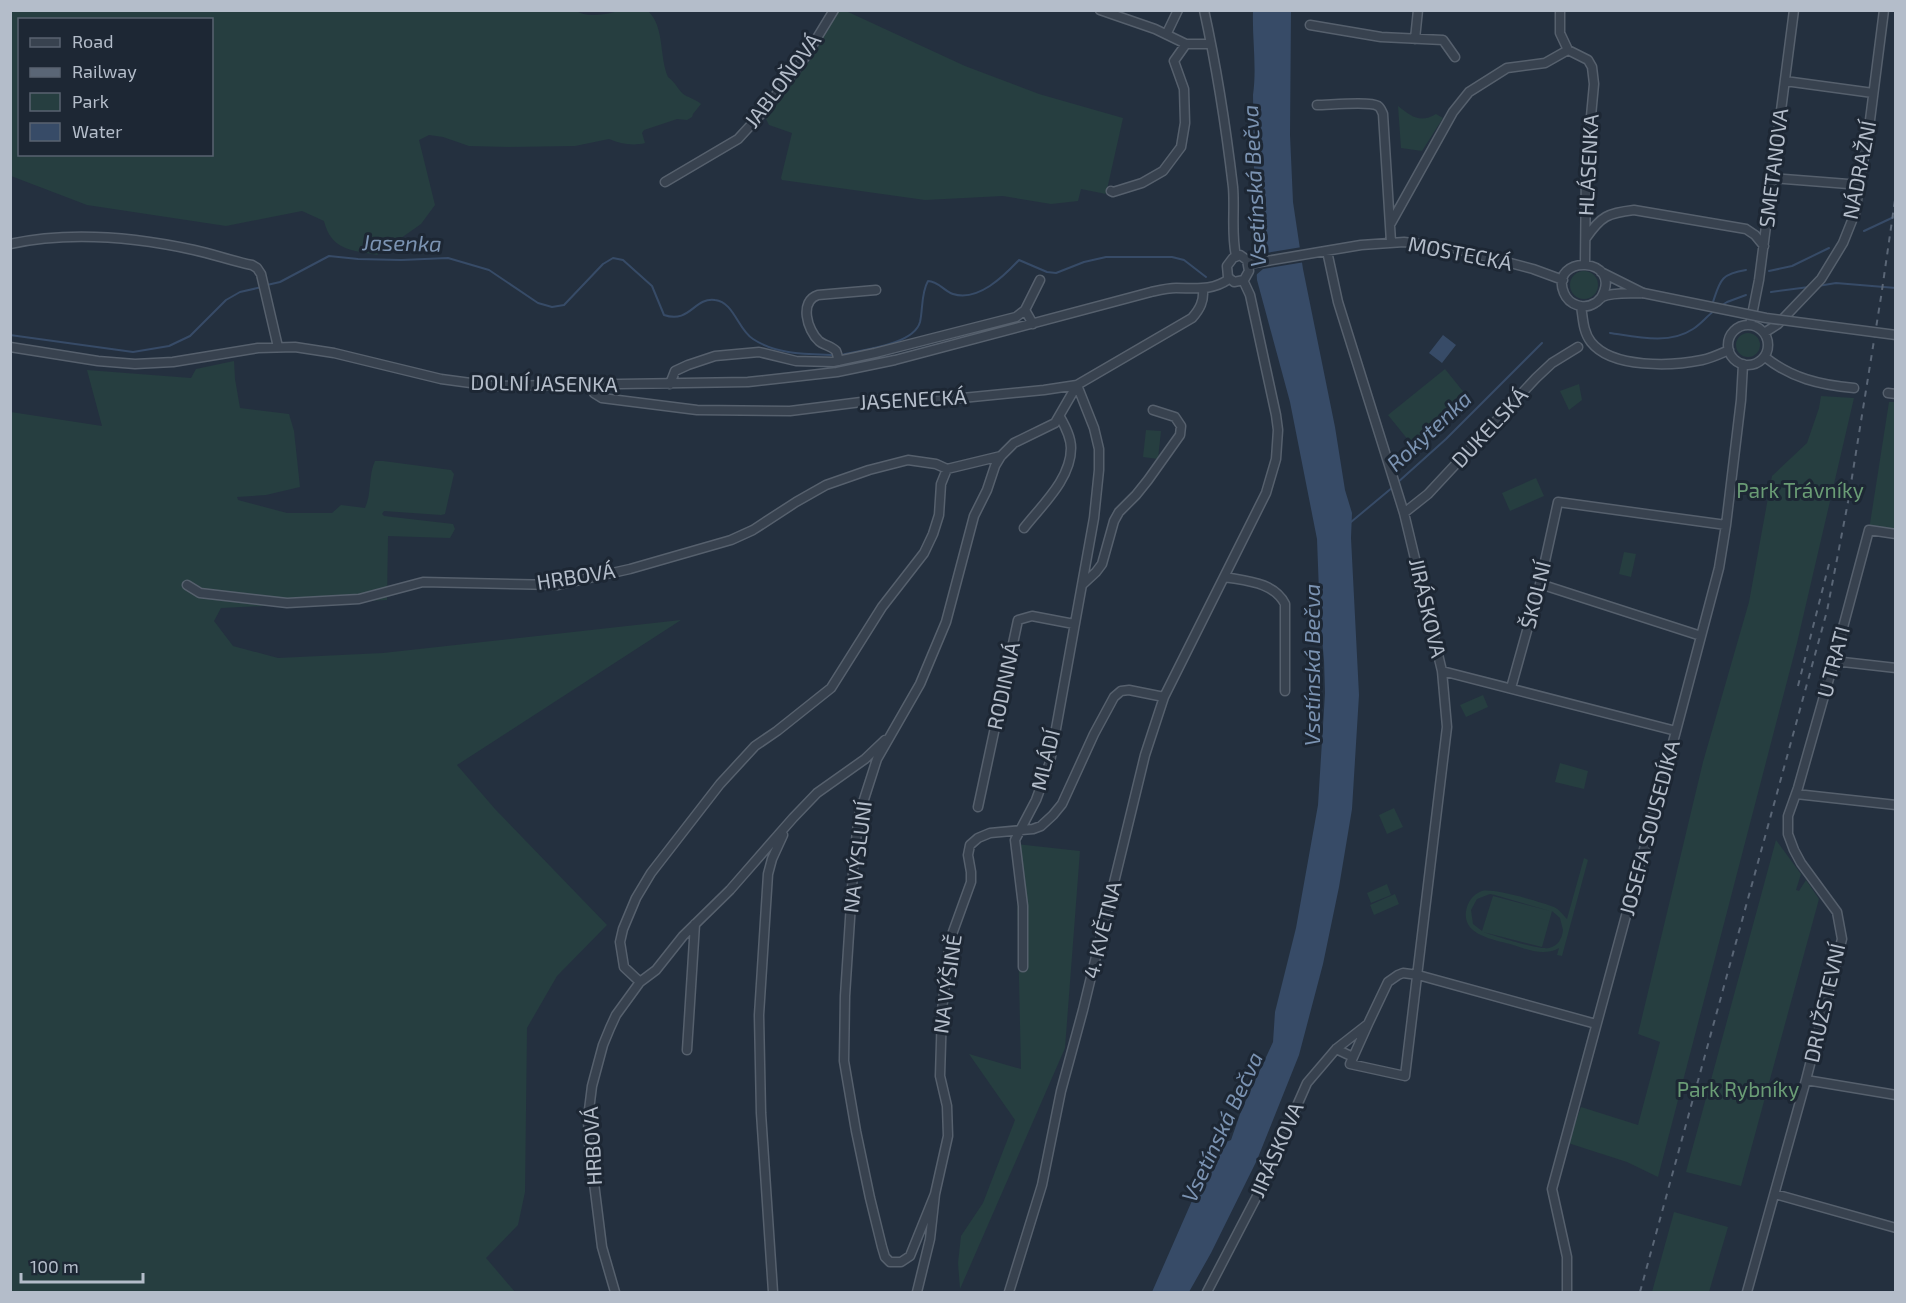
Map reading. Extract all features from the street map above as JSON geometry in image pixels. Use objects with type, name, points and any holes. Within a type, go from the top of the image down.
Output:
[{"type":"street","name":"JABLOŇOVÁ","points":[[665,182],[738,139],[761,114],[806,56],[834,10]]},
{"type":"street","points":[[1100,10],[1167,33],[1186,44],[1211,44]]},
{"type":"street","points":[[1167,33],[1178,10]]},
{"type":"street","points":[[1204,10],[1223,111],[1231,172],[1236,256]]},
{"type":"street","points":[[1415,39],[1418,10]]},
{"type":"street","points":[[1391,223],[1453,112],[1469,92],[1507,69],[1545,63],[1568,50],[1560,33],[1560,10]]},
{"type":"street","name":"SMETANOVA","points":[[1750,325],[1758,291],[1794,10]]},
{"type":"street","name":"NÁDRAŽNÍ","points":[[1764,333],[1778,324],[1821,279],[1848,232],[1861,185],[1884,10]]},
{"type":"street","points":[[1310,26],[1381,37],[1443,40],[1455,57]]},
{"type":"street","points":[[1111,191],[1125,190],[1163,171],[1181,147],[1185,123],[1184,88],[1174,62],[1186,44]]},
{"type":"street","name":"HLÁSENKA","points":[[1568,50],[1588,60],[1592,67],[1594,84],[1585,190],[1585,264]]},
{"type":"street","points":[[1785,81],[1873,93]]},
{"type":"street","points":[[1317,105],[1364,103],[1374,104],[1381,109],[1391,242]]},
{"type":"street","points":[[1772,177],[1861,185]]},
{"type":"street","points":[[1586,238],[1602,218],[1617,212],[1634,210],[1746,230],[1755,235],[1764,246]]},
{"type":"street","points":[[10,244],[69,236],[144,242],[195,250],[252,265],[260,271],[262,277],[278,347]]},
{"type":"street","name":"MOSTECKÁ","points":[[1251,264],[1391,242],[1417,243],[1453,248],[1533,269],[1563,280]]},
{"type":"street","name":"JIRÁSKOVA","points":[[1327,251],[1338,302],[1404,513],[1442,671],[1447,727],[1418,975],[1405,1076],[1350,1064],[1388,982],[1403,973],[1418,975]]},
{"type":"street","points":[[1244,256],[1251,264],[1243,280],[1237,283],[1229,279],[1227,265],[1231,259],[1244,256]]},
{"type":"street","points":[[1643,293],[1601,298],[1590,305],[1581,306],[1566,297],[1563,280],[1570,269],[1576,265],[1585,264],[1594,266],[1600,272],[1643,293],[1786,321],[1896,335]]},
{"type":"street","points":[[1600,272],[1605,285],[1601,298]]},
{"type":"street","name":"DOLNÍ JASENKA","points":[[10,347],[118,363],[161,363],[278,347],[319,350],[458,382],[502,386],[748,382],[837,372],[905,357],[1166,289],[1203,289],[1218,286],[1229,279]]},
{"type":"street","points":[[670,384],[673,374],[680,369],[701,360],[730,354],[759,352],[796,361],[819,362],[838,357],[885,351],[1004,320],[1018,316],[1025,310],[1040,280]]},
{"type":"street","name":"4. KVĚTNA","points":[[1010,1293],[1042,1185],[1061,1091],[1145,755],[1164,697],[1266,493],[1273,471],[1278,444],[1276,415],[1250,296],[1243,280]]},
{"type":"street","name":"JASENECKÁ","points":[[590,385],[599,397],[610,399],[698,410],[790,411],[885,399],[932,401],[1077,385],[1192,318],[1203,301],[1203,289]]},
{"type":"street","points":[[838,357],[819,341],[810,328],[807,314],[810,298],[818,295],[876,290]]},
{"type":"street","points":[[1581,306],[1583,324],[1590,341],[1609,355],[1636,362],[1657,364],[1701,360],[1729,350]]},
{"type":"street","points":[[1025,310],[1033,324]]},
{"type":"street","points":[[1750,325],[1764,333],[1768,345],[1764,357],[1755,364],[1743,364],[1734,359],[1728,344],[1733,332],[1750,325]]},
{"type":"street","name":"DUKELSKÁ","points":[[1404,513],[1428,494],[1536,378],[1552,363],[1578,347]]},
{"type":"street","points":[[1764,357],[1799,378],[1816,383],[1854,388]]},
{"type":"street","name":"JOSEFA SOUSEDÍKA","points":[[1567,1290],[1567,1257],[1552,1189],[1719,568],[1741,400],[1743,364]]},
{"type":"street","points":[[1024,528],[1046,503],[1064,474],[1071,447],[1060,417],[1066,401],[1077,385]]},
{"type":"street","name":"MLÁDÍ","points":[[1023,967],[1023,906],[1015,840],[1018,830],[1036,800],[1050,762],[1094,518],[1099,470],[1099,449],[1094,428],[1077,385]]},
{"type":"street","points":[[1082,585],[1102,564],[1114,521],[1119,512],[1148,480],[1180,435],[1181,426],[1175,417],[1153,410]]},
{"type":"street","name":"NA VÝSLUNÍ","points":[[934,1194],[910,1256],[901,1262],[890,1262],[885,1257],[882,1246],[856,1131],[844,1061],[854,857],[859,815],[877,759],[920,684],[946,622],[974,516],[987,490],[995,466],[1014,442],[1046,428],[1060,417]]},
{"type":"street","name":"HRBOVÁ","points":[[187,585],[200,593],[287,603],[359,599],[423,582],[558,585],[730,540],[753,530],[826,485],[869,470],[908,460],[936,464],[946,469],[1001,456]]},
{"type":"street","points":[[640,981],[624,967],[620,942],[636,897],[651,873],[706,802],[755,746],[831,688],[882,607],[924,553],[939,515],[941,484],[946,469]]},
{"type":"street","name":"ŠKOLNÍ","points":[[1511,688],[1540,584],[1558,502],[1726,525]]},
{"type":"street","name":"U TRATI","points":[[1796,794],[1869,530],[1896,534]]},
{"type":"street","points":[[1225,577],[1262,584],[1281,597],[1285,604],[1285,691]]},
{"type":"street","points":[[1540,584],[1701,636]]},
{"type":"street","name":"RODINNÁ","points":[[978,807],[1018,620],[1032,616],[1074,624]]},
{"type":"street","points":[[1834,662],[1896,668]]},
{"type":"street","points":[[1442,671],[1677,731]]},
{"type":"street","name":"NA VÝŠINĚ","points":[[917,1293],[930,1239],[934,1194],[948,1136],[949,1121],[940,1076],[942,1010],[950,940],[971,882],[972,872],[968,855],[970,845],[978,838],[990,833],[1033,829],[1041,826],[1053,815],[1062,804],[1094,734],[1114,697],[1121,691],[1129,690],[1164,697]]},
{"type":"street","name":"HRBOVÁ","points":[[615,1293],[602,1246],[589,1143],[589,1106],[592,1086],[606,1037],[616,1015],[640,981],[656,970],[695,924],[730,890],[817,793],[865,759],[887,738]]},
{"type":"street","points":[[1796,794],[1896,805]]},
{"type":"street","name":"DRUŽSTEVNÍ","points":[[1748,1293],[1842,939],[1837,912],[1801,863],[1788,834],[1788,816],[1796,794]]},
{"type":"street","name":"HRBOVÁ","points":[[773,1293],[761,1113],[759,1015],[768,874],[778,843],[793,818]]},
{"type":"street","points":[[687,1050],[695,924]]},
{"type":"street","points":[[1418,975],[1596,1024]]},
{"type":"street","name":"JIRÁSKOVA","points":[[1207,1293],[1257,1196],[1307,1083],[1336,1049],[1368,1024]]},
{"type":"street","points":[[1336,1049],[1353,1057]]},
{"type":"street","points":[[1806,1080],[1896,1095]]},
{"type":"street","points":[[1775,1194],[1896,1228]]},
{"type":"green space","points":[[574,10],[592,15],[626,10],[648,11],[657,25],[668,77],[682,93],[701,104],[687,120],[677,119],[644,130],[642,133],[645,143],[641,144],[627,144],[609,139],[575,146],[469,146],[429,135],[419,140],[435,205],[421,224],[377,255],[343,247],[332,238],[324,221],[302,211],[226,226],[87,205],[11,176],[11,11]]},
{"type":"green space","points":[[839,10],[846,11],[965,66],[1039,94],[1123,118],[1106,194],[1081,189],[1078,201],[1051,204],[1003,196],[925,200],[782,180],[792,133],[769,125],[766,119],[811,59]]},
{"type":"green space","points":[[1398,106],[1416,118],[1436,114],[1443,118],[1422,151],[1401,148]]},
{"type":"green space","points":[[1584,271],[1594,275],[1598,285],[1594,295],[1584,299],[1574,295],[1570,285],[1574,275]]},
{"type":"green space","points":[[1748,333],[1756,337],[1760,345],[1756,353],[1748,357],[1740,353],[1736,345],[1740,337]]},
{"type":"green space","points":[[234,361],[240,408],[289,414],[294,431],[300,487],[266,495],[237,497],[238,500],[287,513],[332,513],[341,505],[365,508],[375,461],[451,470],[454,474],[445,514],[384,511],[382,514],[453,524],[455,529],[450,538],[388,536],[387,600],[221,608],[214,621],[233,646],[278,658],[383,653],[681,620],[457,765],[495,809],[607,925],[557,976],[527,1028],[525,1192],[518,1225],[486,1258],[515,1292],[11,1292],[11,412],[102,426],[87,370],[191,378],[196,369]]},
{"type":"green space","points":[[1445,369],[1470,400],[1413,446],[1388,415]]},
{"type":"green space","points":[[1579,384],[1582,400],[1569,410],[1560,391]]},
{"type":"green space","name":"Park Trávníky","points":[[1821,396],[1854,398],[1797,643],[1658,1177],[1627,1162],[1568,1143],[1581,1107],[1638,1125],[1660,1042],[1638,1034],[1703,762],[1749,602],[1772,476],[1807,443]]},
{"type":"green space","points":[[1889,402],[1895,402],[1895,533],[1869,530]]},
{"type":"green space","points":[[1146,430],[1161,431],[1158,459],[1143,457]]},
{"type":"green space","points":[[1536,478],[1544,496],[1510,511],[1502,493]]},
{"type":"green space","points":[[1624,552],[1636,554],[1631,577],[1619,574]]},
{"type":"green space","points":[[1483,695],[1488,707],[1466,717],[1460,705]]},
{"type":"green space","points":[[1560,763],[1588,771],[1584,789],[1555,782]]},
{"type":"green space","points":[[1394,808],[1403,827],[1387,834],[1379,815]]},
{"type":"green space","name":"Park Rybníky","points":[[1776,840],[1801,874],[1796,890],[1799,891],[1806,880],[1819,899],[1741,1186],[1686,1172]]},
{"type":"green space","points":[[1016,844],[1080,851],[1065,1048],[960,1289],[958,1263],[961,1236],[983,1203],[1015,1120],[969,1054],[1021,1069]]},
{"type":"green space","points":[[1584,858],[1588,860],[1562,956],[1557,955],[1559,948],[1547,952],[1534,951],[1478,934],[1468,923],[1466,916],[1472,897],[1479,892],[1488,891],[1518,896],[1554,907],[1567,919]],"holes":[[[1490,894],[1495,895],[1550,911],[1493,896],[1482,931],[1473,924],[1471,910],[1477,899]],[[1552,911],[1560,918],[1563,930],[1559,942],[1549,948],[1526,945],[1483,932],[1542,947]]]},
{"type":"green space","points":[[1387,884],[1391,895],[1371,903],[1367,893]]},
{"type":"green space","points":[[1395,894],[1399,904],[1374,915],[1370,905]]},
{"type":"green space","points":[[1674,1212],[1728,1227],[1709,1292],[1652,1292]]},
{"type":"water","points":[[1253,11],[1291,11],[1290,135],[1293,202],[1303,269],[1335,427],[1345,490],[1352,513],[1351,538],[1359,695],[1352,809],[1323,964],[1299,1055],[1257,1160],[1189,1292],[1152,1292],[1216,1146],[1231,1140],[1241,1111],[1273,1042],[1275,1012],[1296,928],[1318,805],[1325,693],[1320,615],[1323,604],[1319,592],[1317,539],[1290,402],[1257,280]]},
{"type":"water","points":[[1443,335],[1456,345],[1442,363],[1429,353]]},
{"type":"pier","points":[[1302,247],[1305,262],[1263,269],[1256,275],[1252,252],[1260,254]]},
{"type":"waterway","points":[[1864,231],[1896,216]]},
{"type":"waterway","points":[[1769,271],[1792,266],[1829,248]]},
{"type":"waterway","name":"Jasenka","points":[[267,285],[280,282],[329,256],[401,260],[448,258],[489,270],[538,303],[552,307],[564,305],[603,264],[613,258],[623,260],[652,286],[664,315],[680,316],[702,302],[715,300],[727,306],[748,335],[762,344],[793,353],[835,355]]},
{"type":"waterway","name":"Jasenka","points":[[841,355],[886,345],[916,330],[920,322],[923,296],[928,281],[953,294],[972,294],[990,286],[1019,260],[1047,272],[1056,273],[1084,262],[1106,257],[1172,257],[1184,260],[1206,277]]},
{"type":"waterway","points":[[1712,305],[1722,280],[1730,274],[1746,270]]},
{"type":"waterway","name":"Rokytenka","points":[[1818,286],[1836,283],[1896,288]]},
{"type":"waterway","name":"Jasenka","points":[[10,335],[133,352],[169,346],[190,336],[226,300],[240,292],[262,287]]},
{"type":"waterway","name":"Rokytenka","points":[[1771,292],[1809,287]]},
{"type":"waterway","name":"Rokytenka","points":[[1721,306],[1746,295]]},
{"type":"waterway","name":"Rokytenka","points":[[1610,333],[1642,338],[1674,337],[1693,329],[1714,311]]},
{"type":"waterway","name":"Rokytenka","points":[[1397,483],[1446,439],[1542,343]]},
{"type":"waterway","name":"Rokytenka","points":[[1351,522],[1393,487]]},
{"type":"railway","points":[[1640,1292],[1827,611],[1848,502],[1896,193]]},
{"type":"railway","points":[[1798,686],[1829,564]]},
{"type":"water label","name":"Vsetínská Bečva","points":[[1254,186]]},
{"type":"water label","name":"Vsetínská Bečva","points":[[1312,665]]},
{"type":"water label","name":"Vsetínská Bečva","points":[[1222,1127]]}]
